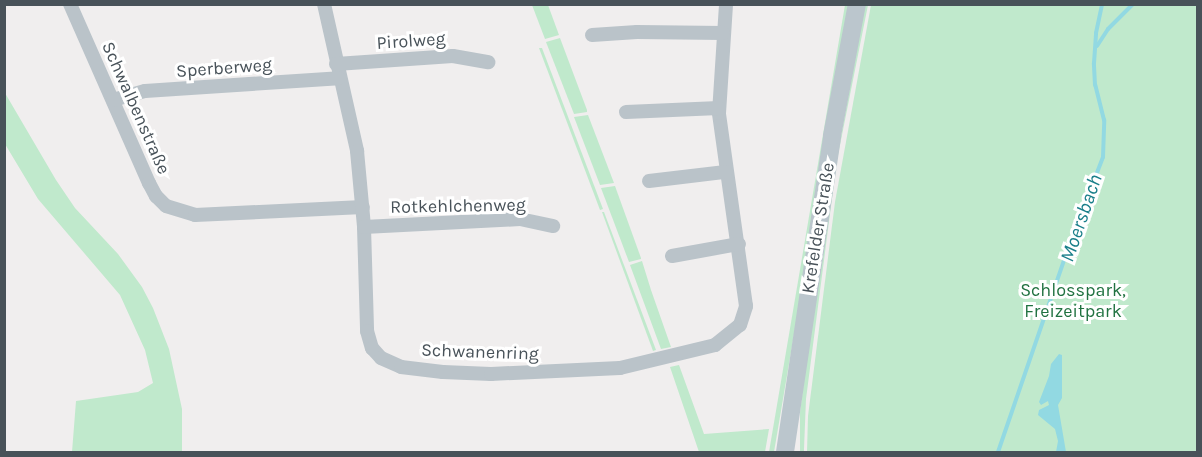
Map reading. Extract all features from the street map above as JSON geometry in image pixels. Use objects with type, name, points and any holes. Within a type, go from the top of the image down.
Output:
[{"type":"main road","name":"Krefelder Straße","points":[[784,453],[832,136],[857,4]]},
{"type":"street","name":"Schwalbenstraße","points":[[70,4],[156,196],[166,206],[178,212],[195,215],[363,207]]},
{"type":"street","name":"Schwanenring","points":[[324,4],[357,152],[363,207],[367,331],[372,348],[389,363],[443,372],[558,372],[620,368],[715,345],[740,325],[746,306],[719,108],[726,4]]},
{"type":"street","points":[[592,35],[637,32],[723,33]]},
{"type":"street","name":"Pirolweg","points":[[336,64],[453,56],[488,62]]},
{"type":"street","name":"Sperberweg","points":[[113,100],[145,91],[339,78]]},
{"type":"street","points":[[626,112],[719,108]]},
{"type":"street","points":[[649,181],[726,172]]},
{"type":"street","name":"Rotkehlchenweg","points":[[364,227],[520,219],[553,226]]},
{"type":"street","points":[[672,256],[739,244]]},
{"type":"green space","points":[[532,5],[548,5],[559,35],[545,39]]},
{"type":"green space","points":[[845,5],[850,5],[774,452],[769,452]]},
{"type":"green space","points":[[865,5],[868,5],[837,160],[806,399],[804,452],[800,452],[800,412],[823,234]]},
{"type":"green space","name":"Schlosspark, Freizeitpark","points":[[871,5],[1197,5],[1197,452],[807,452],[808,416],[835,202]]},
{"type":"green space","points":[[560,38],[587,112],[574,114],[546,42]]},
{"type":"green space","points":[[539,48],[542,48],[603,209],[600,210]]},
{"type":"green space","points":[[5,93],[75,208],[118,254],[142,287],[153,308],[169,349],[182,409],[182,452],[72,452],[76,401],[138,392],[153,383],[145,350],[120,295],[38,199],[5,144]]},
{"type":"green space","points":[[588,115],[614,183],[600,185],[574,117]]},
{"type":"green space","points":[[615,186],[641,259],[629,262],[601,188]]},
{"type":"green space","points":[[602,212],[604,212],[656,350],[653,351]]},
{"type":"green space","points":[[642,261],[671,347],[661,349],[630,265]]},
{"type":"green space","points":[[679,365],[704,434],[769,429],[765,452],[699,452],[670,367]]},
{"type":"water","points":[[1059,354],[1062,355],[1062,398],[1058,405],[1066,452],[1056,452],[1058,441],[1055,429],[1038,415],[1039,410],[1049,405],[1048,401],[1041,405],[1039,402],[1051,364]]},
{"type":"waterway","name":"Moersbach","points":[[998,452],[1071,240],[1103,157],[1104,120],[1095,85],[1094,63],[1096,33],[1102,4]]},
{"type":"waterway","name":"Moersbach","points":[[1097,46],[1108,29],[1133,4]]}]
